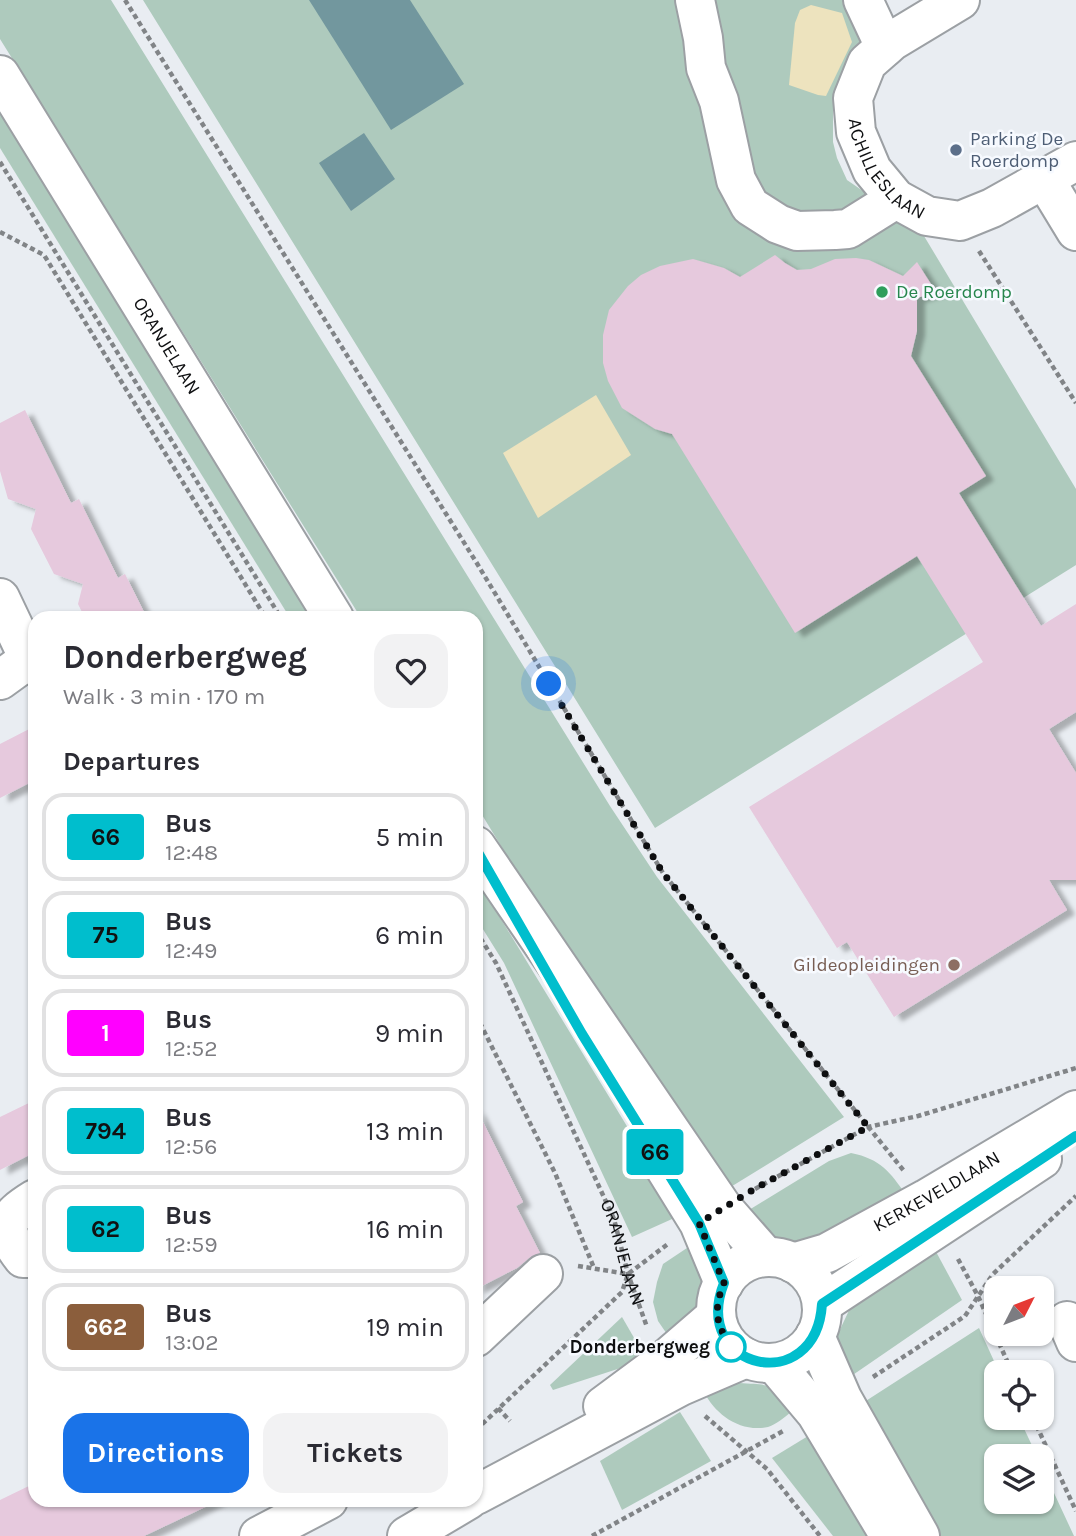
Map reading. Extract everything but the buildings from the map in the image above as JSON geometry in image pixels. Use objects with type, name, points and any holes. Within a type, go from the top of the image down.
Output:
[{"type":"street","points":[[695,0],[706,68],[719,101],[736,180],[750,206],[778,224],[797,231],[835,230],[848,229],[896,199]]},
{"type":"street","points":[[863,0],[886,47]]},
{"type":"street","name":"ACHILLESLAAN","points":[[960,0],[886,47],[867,63],[853,98],[856,132],[872,170],[896,199],[926,216],[960,221],[992,208],[1060,170]]},
{"type":"street","name":"ORANJELAAN","points":[[0,75],[330,611]]},
{"type":"street","points":[[1060,170],[1076,231]]},
{"type":"street","points":[[0,598],[21,669]]},
{"type":"street","points":[[483,860],[582,1034],[711,1215],[780,1260],[807,1273],[817,1288],[829,1406],[890,1536]]},
{"type":"street","name":"KERKEVELDLAAN","points":[[780,1260],[827,1253],[926,1199],[1076,1110]]},
{"type":"street","name":"KERKEVELDLAAN","points":[[819,1320],[1076,1136]]},
{"type":"street","points":[[28,1203],[13,1212],[7,1226],[12,1245],[23,1258],[28,1258]]},
{"type":"street","points":[[711,1215],[721,1333],[731,1347],[760,1360],[829,1406],[920,1536]]},
{"type":"street","points":[[673,1373],[720,1299],[735,1270],[750,1261],[780,1260]]},
{"type":"street","points":[[483,1330],[543,1274]]},
{"type":"street","points":[[483,1491],[673,1373],[760,1360],[790,1359],[805,1349],[819,1320]]},
{"type":"street","points":[[258,1536],[314,1507]]},
{"type":"street","points":[[407,1536],[456,1507]]},
{"type":"street","points":[[462,1536],[476,1507]]},
{"type":"path","points":[[125,0],[478,565],[663,873],[892,1155]]},
{"type":"path","points":[[0,162],[277,611]]},
{"type":"path","points":[[960,221],[1076,403]]},
{"type":"path","points":[[0,232],[44,255],[260,611]]},
{"type":"path","points":[[271,611],[275,608]]},
{"type":"path","name":"ORANJELAAN","points":[[483,942],[496,963],[614,1219],[643,1318],[673,1373],[709,1422],[768,1469],[820,1536]]},
{"type":"path","points":[[483,1029],[555,1173],[594,1268]]},
{"type":"path","points":[[483,1423],[622,1293],[628,1274],[711,1215],[868,1127],[918,1116],[1076,1068]]},
{"type":"path","points":[[592,1536],[829,1406],[965,1317],[993,1274],[1076,1196]]},
{"type":"path","points":[[543,1274],[580,1266],[628,1274]]},
{"type":"path","points":[[498,1408],[510,1421]]},
{"type":"path","points":[[1039,1430],[1076,1511]]},
{"type":"green space","points":[[0,0],[111,0],[610,806],[657,877],[844,1117],[729,1188],[523,882],[483,816],[483,611],[357,611],[0,39]]},
{"type":"green space","points":[[143,0],[844,0],[860,42],[841,77],[833,109],[833,142],[837,158],[847,180],[921,231],[1076,489],[1076,565],[655,828]]},
{"type":"green space","points":[[0,108],[311,611],[286,611],[0,148]]},
{"type":"green space","points":[[483,890],[681,1215],[632,1237],[504,963],[483,929]]},
{"type":"green space","points":[[851,1153],[870,1159],[884,1168],[907,1196],[849,1231],[795,1242],[782,1243],[770,1239],[744,1213],[829,1161]]},
{"type":"green space","points":[[696,1242],[704,1276],[702,1295],[692,1316],[671,1340],[658,1321],[653,1302],[657,1282],[663,1264]]},
{"type":"green space","points":[[934,1248],[962,1300],[844,1381],[836,1338],[853,1302]]},
{"type":"green space","points":[[622,1317],[644,1355],[636,1363],[553,1390],[550,1385]]},
{"type":"green space","points":[[979,1328],[984,1346],[987,1346],[994,1360],[984,1360],[984,1430],[1025,1430],[1031,1444],[984,1444],[984,1514],[1054,1514],[1054,1493],[1074,1536],[934,1536],[858,1406]]},
{"type":"green space","points":[[739,1383],[771,1387],[791,1412],[768,1427],[748,1427],[730,1420],[715,1408],[704,1392]]},
{"type":"green space","points":[[680,1412],[711,1461],[622,1510],[600,1461]]},
{"type":"green space","points":[[813,1433],[876,1536],[833,1536],[772,1458]]},
{"type":"sand","points":[[811,5],[842,13],[852,42],[826,96],[789,85],[795,23],[800,10]]},
{"type":"sand","points":[[596,395],[631,455],[538,518],[503,453]]},
{"type":"water","points":[[309,0],[410,0],[464,84],[391,130]]},
{"type":"water","points":[[364,133],[395,179],[351,211],[319,163]]},
{"type":"bus line","name":"66","points":[[483,861],[582,1034],[699,1223],[724,1283],[718,1298],[716,1316],[721,1333],[731,1347],[746,1358],[774,1363],[790,1359],[805,1349],[816,1336],[821,1321],[822,1304],[1076,1136]]},
{"type":"place","name":"Parking De Roerdomp","points":[[956,150]]},
{"type":"place","name":"De Roerdomp","points":[[882,292]]},
{"type":"place","name":"Gildeopleidingen","points":[[954,965]]},
{"type":"place","name":"Donderbergweg","points":[[731,1347]]},
{"type":"route","points":[[549,684],[663,873],[868,1127],[756,1188],[699,1223],[724,1283],[718,1298],[716,1316],[721,1333],[731,1347]]}]
